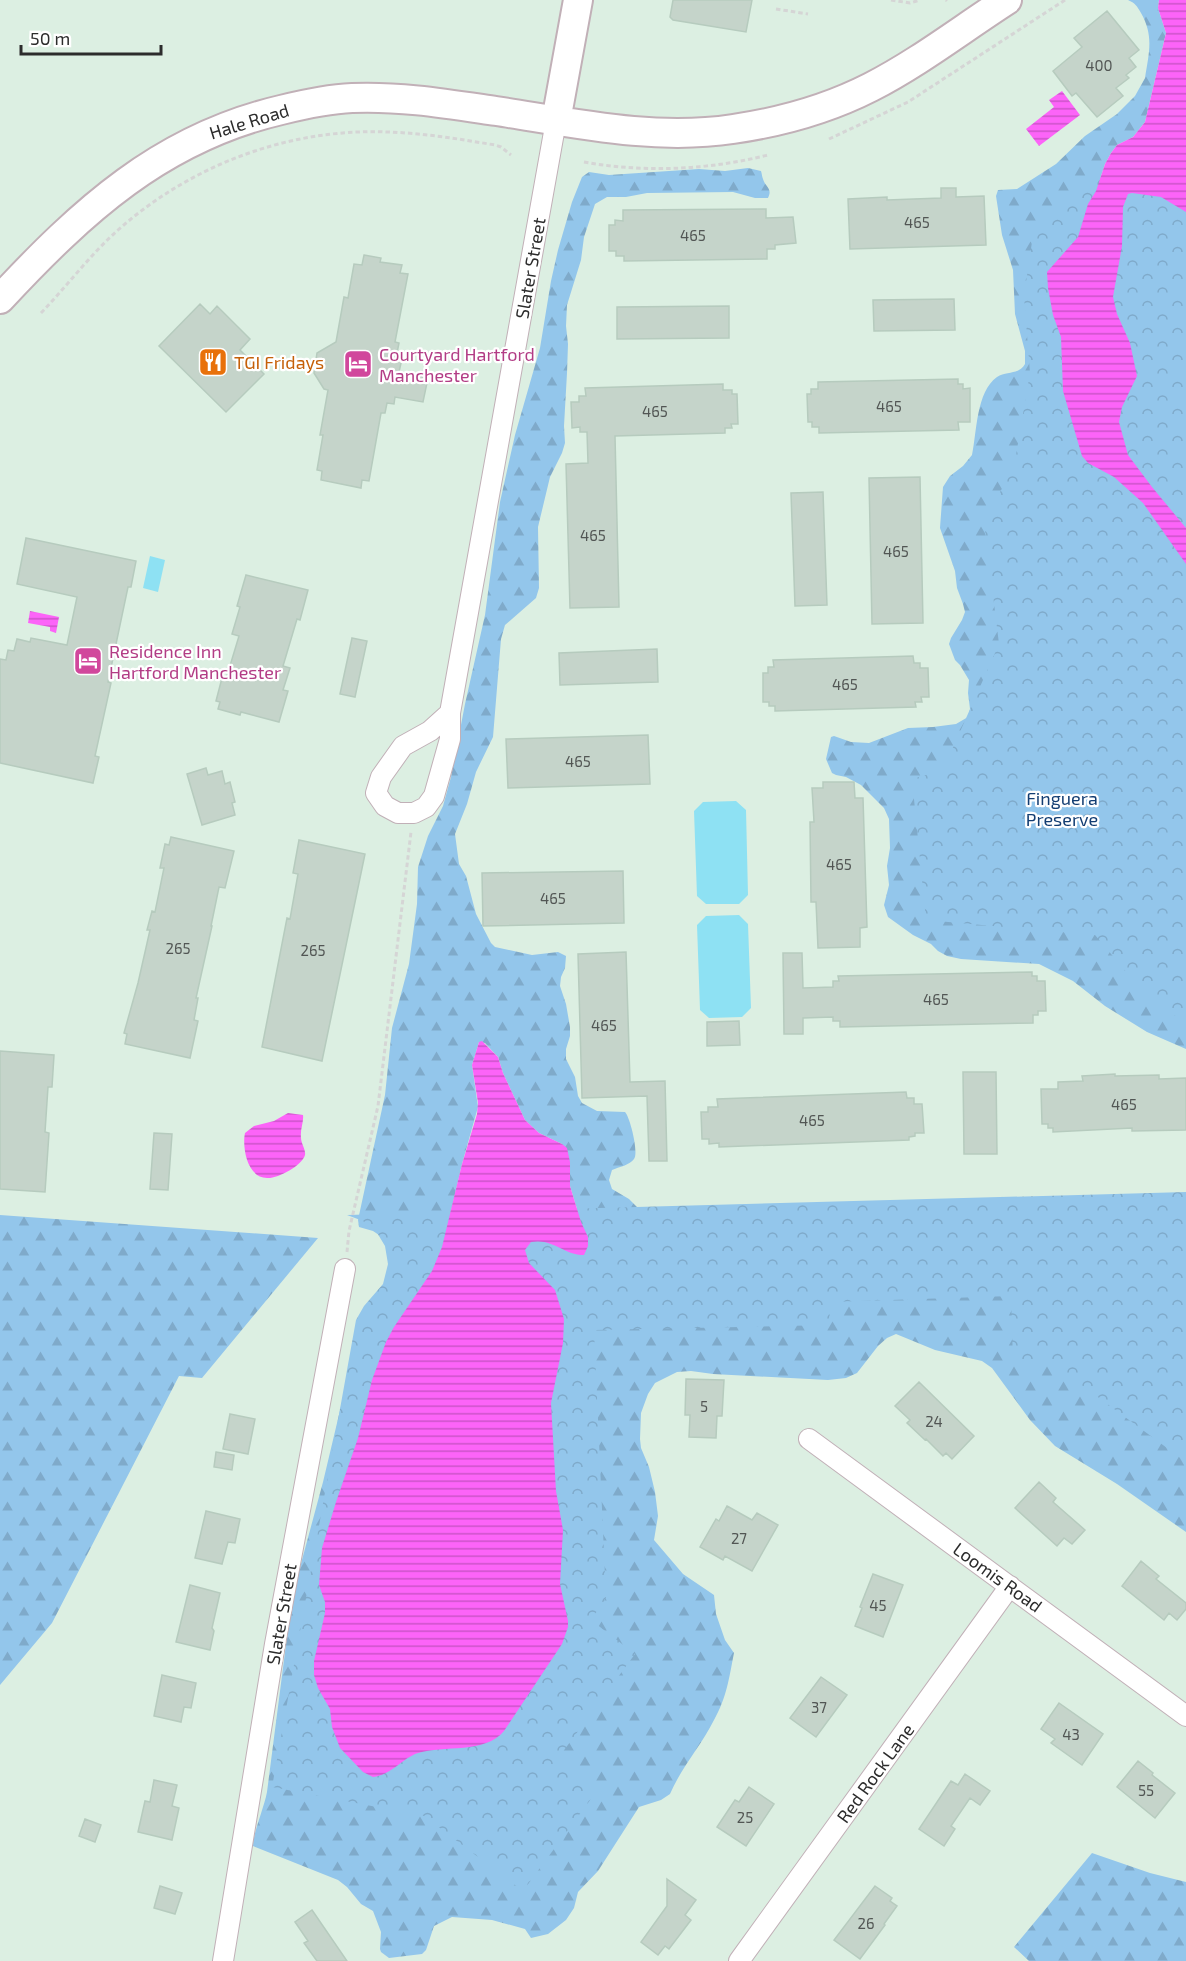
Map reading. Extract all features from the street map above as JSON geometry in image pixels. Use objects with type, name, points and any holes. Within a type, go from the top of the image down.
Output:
[{"type":"street","name":"Slater Street","points":[[414,813],[426,807],[434,796],[450,739],[450,712],[578,0]]},
{"type":"street","name":"Hale Road","points":[[0,299],[53,244],[126,182],[170,152],[202,135],[236,122],[314,102],[370,98],[441,103],[617,130],[668,133],[730,130],[788,118],[846,99],[901,69],[1007,0]]},
{"type":"street","points":[[414,813],[398,813],[385,806],[376,793],[381,777],[403,746],[430,731],[450,712]]},
{"type":"street","name":"Slater Street","points":[[223,1961],[275,1644],[345,1269]]},
{"type":"street","name":"Loomis Road","points":[[809,1439],[1186,1716]]},
{"type":"street","name":"Red Rock Lane","points":[[739,1961],[1010,1586]]},
{"type":"path","points":[[891,0],[910,3],[920,0]]},
{"type":"path","points":[[829,139],[908,102],[1065,0]]},
{"type":"path","points":[[776,9],[808,14]]},
{"type":"path","points":[[40,313],[99,248],[143,209],[205,172],[262,149],[319,135],[385,132],[421,134],[495,145],[511,155]]},
{"type":"path","points":[[584,162],[638,169],[669,169],[732,163],[768,155]]},
{"type":"path","points":[[345,1269],[350,1231],[378,1106],[414,813]]},
{"type":"green space","name":"Finguera Preserve","points":[[1128,0],[1159,0],[1158,8],[1166,33],[1145,122],[1133,137],[1117,145],[1111,153],[1096,191],[1186,564],[1186,1049],[1147,1032],[1105,1006],[1073,981],[1039,964],[947,956],[888,917],[884,905],[889,885],[887,866],[890,848],[889,819],[884,808],[861,785],[832,773],[826,759],[831,737],[834,736],[851,742],[869,743],[908,728],[956,724],[968,717],[969,680],[955,660],[949,644],[965,612],[957,588],[955,571],[940,528],[943,487],[950,476],[972,455],[978,413],[985,392],[997,377],[1020,370],[1025,364],[1025,351],[1015,314],[1013,270],[1002,235],[996,196],[998,190],[1017,189],[1056,164],[1085,136],[1117,114],[1135,96],[1145,78],[1149,37],[1141,13],[1136,5]]},
{"type":"green space","name":"Finguera Preserve","points":[[1186,0],[1186,1018],[1161,1013],[1095,935],[926,920],[912,779],[943,770],[999,644],[984,522],[1006,481],[1016,455],[1030,373],[1024,296],[1033,235],[1076,186],[1136,165]]},
{"type":"green space","points":[[748,168],[761,171],[769,190],[768,198],[755,198],[733,192],[647,193],[626,197],[607,197],[595,204],[567,305],[565,443],[550,477],[538,527],[539,588],[536,598],[505,625],[501,639],[493,737],[476,772],[455,834],[459,864],[466,876],[476,914],[495,947],[532,955],[558,952],[566,956],[560,986],[570,1027],[566,1059],[575,1077],[578,1096],[582,1103],[597,1111],[625,1112],[633,1135],[634,1159],[612,1170],[609,1180],[612,1189],[629,1199],[638,1208],[899,1210],[1186,1399],[1186,1532],[1117,1484],[1055,1446],[1030,1420],[992,1368],[982,1361],[935,1350],[896,1334],[878,1346],[857,1373],[846,1378],[828,1380],[691,1371],[677,1372],[655,1383],[641,1413],[640,1439],[655,1492],[658,1516],[654,1540],[683,1574],[714,1595],[716,1614],[725,1640],[734,1653],[727,1687],[718,1712],[670,1794],[661,1800],[639,1807],[598,1871],[578,1892],[574,1908],[566,1920],[548,1934],[531,1938],[525,1929],[492,1920],[452,1917],[434,1926],[426,1950],[422,1954],[389,1958],[381,1952],[381,1932],[373,1911],[361,1904],[347,1887],[338,1880],[253,1846],[267,1792],[288,1629],[299,1571],[323,1482],[350,1359],[393,1282],[385,1239],[373,1231],[359,1227],[358,1220],[385,1095],[392,1028],[409,964],[417,904],[418,867],[428,836],[443,806],[451,777],[485,615],[500,502],[515,435],[540,348],[558,250],[582,177],[589,172],[609,175],[699,169],[725,171]],"holes":[[[479,1042],[485,1043],[498,1057],[525,1120],[539,1133],[562,1144],[570,1186],[581,1222],[446,1233],[478,1107],[472,1065]]]},
{"type":"green space","points":[[1186,1192],[1186,1462],[1049,1361],[1013,1362],[1011,1296],[829,1302],[830,1325],[594,1330],[606,1598],[591,1620],[635,1654],[559,1757],[599,1788],[523,1891],[424,1816],[272,1787],[356,1320],[364,1306],[383,1284],[388,1264],[385,1246],[376,1231],[363,1221],[347,1215]]},
{"type":"green space","points":[[0,1215],[318,1238],[202,1378],[179,1376],[52,1623],[0,1685]]},
{"type":"green space","points":[[1092,1853],[1150,1873],[1186,1882],[1186,1961],[1029,1961],[1014,1947]]},
{"type":"shaded area","points":[[1159,0],[1186,0],[1186,212],[1161,197],[1128,194],[1123,207],[1122,246],[1113,297],[1117,314],[1130,343],[1137,376],[1122,407],[1119,422],[1128,455],[1186,528],[1186,564],[1143,503],[1114,477],[1088,463],[1082,456],[1063,391],[1061,337],[1053,315],[1047,272],[1078,237],[1088,204],[1096,191],[1111,153],[1117,145],[1133,137],[1145,122],[1166,33],[1158,8]]},
{"type":"shaded area","points":[[1062,91],[1080,115],[1039,146],[1026,129],[1054,107],[1049,100]]},
{"type":"shaded area","points":[[150,556],[165,560],[158,592],[143,588]]},
{"type":"shaded area","points":[[30,611],[59,617],[56,633],[50,631],[50,627],[28,623]]},
{"type":"shaded area","points":[[736,801],[746,810],[748,895],[739,904],[706,904],[697,896],[694,811],[703,802]]},
{"type":"shaded area","points":[[739,915],[748,924],[751,1008],[742,1017],[709,1018],[700,1010],[697,925],[706,916]]},
{"type":"shaded area","points":[[482,1041],[498,1057],[525,1120],[539,1133],[567,1148],[570,1162],[570,1186],[588,1237],[588,1246],[584,1255],[539,1241],[531,1242],[525,1250],[529,1263],[555,1290],[564,1319],[563,1343],[551,1403],[556,1491],[563,1530],[560,1584],[568,1627],[562,1644],[504,1731],[496,1738],[475,1746],[418,1753],[386,1773],[373,1777],[363,1772],[340,1748],[332,1727],[330,1709],[318,1688],[314,1675],[314,1661],[325,1613],[325,1602],[319,1585],[322,1548],[358,1438],[372,1380],[386,1342],[432,1271],[442,1247],[477,1114],[478,1103],[472,1065],[479,1042]]},
{"type":"shaded area","points":[[288,1113],[303,1115],[301,1138],[305,1155],[299,1163],[283,1174],[271,1178],[260,1177],[247,1161],[244,1146],[245,1133],[254,1126],[274,1121]]},
{"type":"building","points":[[673,0],[752,0],[746,32],[673,20],[670,17]]},
{"type":"building","points":[[1107,11],[1139,50],[1129,58],[1136,67],[1126,75],[1129,78],[1116,88],[1123,96],[1097,117],[1076,93],[1072,96],[1053,71],[1082,47],[1074,38]]},
{"type":"building","points":[[941,188],[956,188],[956,197],[984,196],[986,245],[850,249],[848,199],[941,198]]},
{"type":"building","points":[[766,209],[766,218],[793,217],[796,243],[775,245],[775,249],[767,249],[767,259],[624,261],[624,256],[616,256],[616,251],[609,251],[609,225],[615,225],[615,220],[623,221],[623,210]]},
{"type":"building","name":"Courtyard Hartford Manchester","points":[[364,255],[381,258],[380,262],[402,265],[400,273],[408,274],[395,342],[399,343],[397,353],[403,354],[399,372],[428,378],[423,402],[395,397],[394,404],[387,403],[385,413],[381,413],[369,481],[362,480],[361,488],[321,480],[322,471],[317,470],[328,390],[324,389],[314,373],[317,353],[336,342],[344,297],[348,298],[354,264],[362,265]]},
{"type":"building","points":[[954,299],[955,330],[874,331],[873,300]]},
{"type":"building","name":"TGI Fridays","points":[[200,304],[210,314],[217,306],[250,339],[240,350],[264,374],[226,412],[159,346]]},
{"type":"building","points":[[729,306],[729,338],[617,339],[617,307]]},
{"type":"building","points":[[958,379],[958,384],[963,384],[963,389],[970,388],[970,422],[958,422],[959,430],[819,433],[819,427],[812,427],[812,422],[808,422],[807,394],[811,394],[811,389],[818,389],[818,382]]},
{"type":"building","points":[[723,384],[723,390],[732,390],[732,394],[737,394],[738,424],[731,424],[732,428],[725,428],[725,433],[615,436],[619,607],[570,608],[566,464],[588,463],[587,432],[580,432],[580,427],[572,428],[571,402],[579,402],[579,396],[586,396],[585,388]]},
{"type":"building","points":[[920,477],[923,623],[872,624],[869,478]]},
{"type":"building","points":[[823,492],[827,605],[795,606],[791,493]]},
{"type":"building","name":"Residence Inn Hartford Manchester","points":[[26,538],[136,561],[131,587],[128,587],[108,682],[111,683],[95,756],[99,757],[93,783],[0,763],[0,659],[6,660],[8,650],[14,651],[17,639],[30,642],[31,638],[67,645],[77,597],[17,584]]},
{"type":"building","points":[[246,575],[308,590],[283,666],[290,668],[283,690],[288,691],[279,722],[241,712],[240,715],[218,709],[220,702],[216,701],[222,678],[226,679],[239,636],[232,634]]},
{"type":"building","points":[[352,638],[367,641],[355,697],[340,694]]},
{"type":"building","points":[[657,649],[658,682],[560,685],[559,653]]},
{"type":"building","points":[[913,656],[914,663],[920,663],[920,668],[928,668],[929,697],[921,697],[922,702],[915,702],[916,707],[775,711],[775,706],[769,706],[769,702],[763,702],[763,673],[768,673],[768,667],[774,667],[773,660]]},
{"type":"building","points":[[648,735],[650,784],[508,788],[506,739]]},
{"type":"building","points":[[206,768],[208,775],[222,771],[225,784],[230,782],[235,802],[232,803],[235,815],[202,825],[187,774]]},
{"type":"building","points":[[823,782],[854,782],[855,798],[863,798],[867,927],[860,928],[860,947],[818,948],[816,902],[811,902],[810,822],[814,822],[812,788],[823,788]]},
{"type":"building","points":[[171,837],[234,851],[225,888],[219,887],[196,998],[198,998],[194,1020],[198,1021],[190,1058],[125,1044],[127,1034],[124,1033],[150,930],[147,930],[152,911],[155,912],[164,868],[160,868],[165,844],[169,845]]},
{"type":"building","points":[[299,840],[365,854],[322,1061],[262,1047],[287,918],[290,919],[298,874],[293,873]]},
{"type":"building","points":[[623,871],[624,923],[483,926],[482,873]]},
{"type":"building","points":[[626,952],[630,1082],[665,1081],[667,1161],[649,1161],[647,1096],[582,1098],[578,954]]},
{"type":"building","points":[[783,953],[802,953],[803,988],[833,987],[833,981],[839,981],[838,976],[1032,972],[1032,976],[1037,976],[1037,981],[1045,981],[1046,1011],[1038,1011],[1038,1015],[1033,1015],[1033,1023],[840,1027],[840,1021],[833,1021],[833,1017],[803,1018],[803,1034],[784,1034]]},
{"type":"building","points":[[739,1021],[740,1045],[707,1046],[707,1022]]},
{"type":"building","points":[[0,1051],[54,1055],[52,1087],[48,1087],[45,1132],[49,1133],[45,1192],[0,1189]]},
{"type":"building","points":[[963,1072],[996,1072],[997,1154],[964,1154]]},
{"type":"building","points":[[1115,1074],[1115,1076],[1159,1075],[1159,1079],[1186,1078],[1186,1130],[1132,1131],[1132,1128],[1053,1132],[1053,1128],[1048,1128],[1048,1124],[1042,1124],[1041,1089],[1058,1089],[1058,1082],[1083,1081],[1082,1076]]},
{"type":"building","points":[[906,1092],[907,1098],[914,1098],[914,1104],[922,1104],[924,1133],[915,1133],[915,1136],[909,1137],[909,1140],[719,1147],[719,1143],[709,1144],[709,1139],[702,1139],[701,1112],[708,1112],[708,1107],[718,1107],[717,1099]]},
{"type":"building","points":[[154,1133],[172,1134],[168,1190],[150,1189]]},
{"type":"building","points":[[686,1379],[724,1380],[722,1416],[717,1416],[716,1438],[689,1437],[690,1415],[685,1415]]},
{"type":"building","points":[[919,1382],[974,1436],[952,1459],[946,1453],[943,1456],[925,1440],[907,1423],[910,1420],[895,1406]]},
{"type":"building","points":[[230,1414],[255,1419],[248,1454],[223,1449]]},
{"type":"building","points":[[216,1452],[234,1455],[232,1470],[214,1467]]},
{"type":"building","points":[[1039,1482],[1056,1498],[1053,1502],[1085,1530],[1072,1544],[1064,1538],[1057,1546],[1015,1508]]},
{"type":"building","points":[[727,1506],[752,1520],[757,1513],[778,1525],[752,1571],[725,1556],[723,1560],[700,1547],[716,1519],[719,1521]]},
{"type":"building","points":[[206,1511],[240,1519],[235,1543],[228,1542],[222,1564],[195,1558]]},
{"type":"building","points":[[1141,1561],[1159,1576],[1156,1579],[1186,1603],[1186,1609],[1177,1620],[1169,1613],[1164,1620],[1122,1586]]},
{"type":"building","points":[[873,1574],[903,1585],[883,1637],[855,1626]]},
{"type":"building","points":[[190,1585],[220,1593],[212,1628],[214,1631],[210,1650],[176,1642]]},
{"type":"building","points":[[162,1675],[196,1683],[191,1708],[184,1707],[181,1722],[154,1716]]},
{"type":"building","points":[[821,1677],[847,1695],[816,1737],[790,1718]]},
{"type":"building","points":[[1059,1703],[1103,1734],[1082,1765],[1051,1743],[1055,1739],[1041,1729]]},
{"type":"building","points":[[1138,1761],[1175,1793],[1155,1818],[1117,1787]]},
{"type":"building","points":[[965,1774],[990,1791],[980,1805],[970,1798],[951,1826],[955,1829],[944,1846],[919,1829],[951,1781],[958,1785]]},
{"type":"building","points":[[154,1780],[177,1785],[172,1806],[179,1808],[172,1840],[138,1832],[145,1801],[150,1802]]},
{"type":"building","points":[[749,1787],[774,1804],[746,1846],[717,1827],[735,1800],[739,1802]]},
{"type":"building","points":[[85,1819],[101,1825],[95,1842],[79,1836]]},
{"type":"building","points":[[667,1879],[696,1900],[685,1915],[691,1920],[669,1949],[665,1946],[658,1955],[641,1942],[667,1906]]},
{"type":"building","points":[[160,1886],[182,1893],[175,1914],[154,1908]]},
{"type":"building","points":[[875,1886],[892,1898],[890,1901],[897,1906],[860,1959],[834,1940]]},
{"type":"building","points":[[312,1910],[347,1961],[317,1961],[304,1943],[308,1941],[295,1922]]},
{"type":"place","name":"TGI Fridays","points":[[213,362]]},
{"type":"place","name":"Courtyard Hartford Manchester","points":[[358,364]]},
{"type":"place","name":"Residence Inn Hartford Manchester","points":[[88,661]]}]
